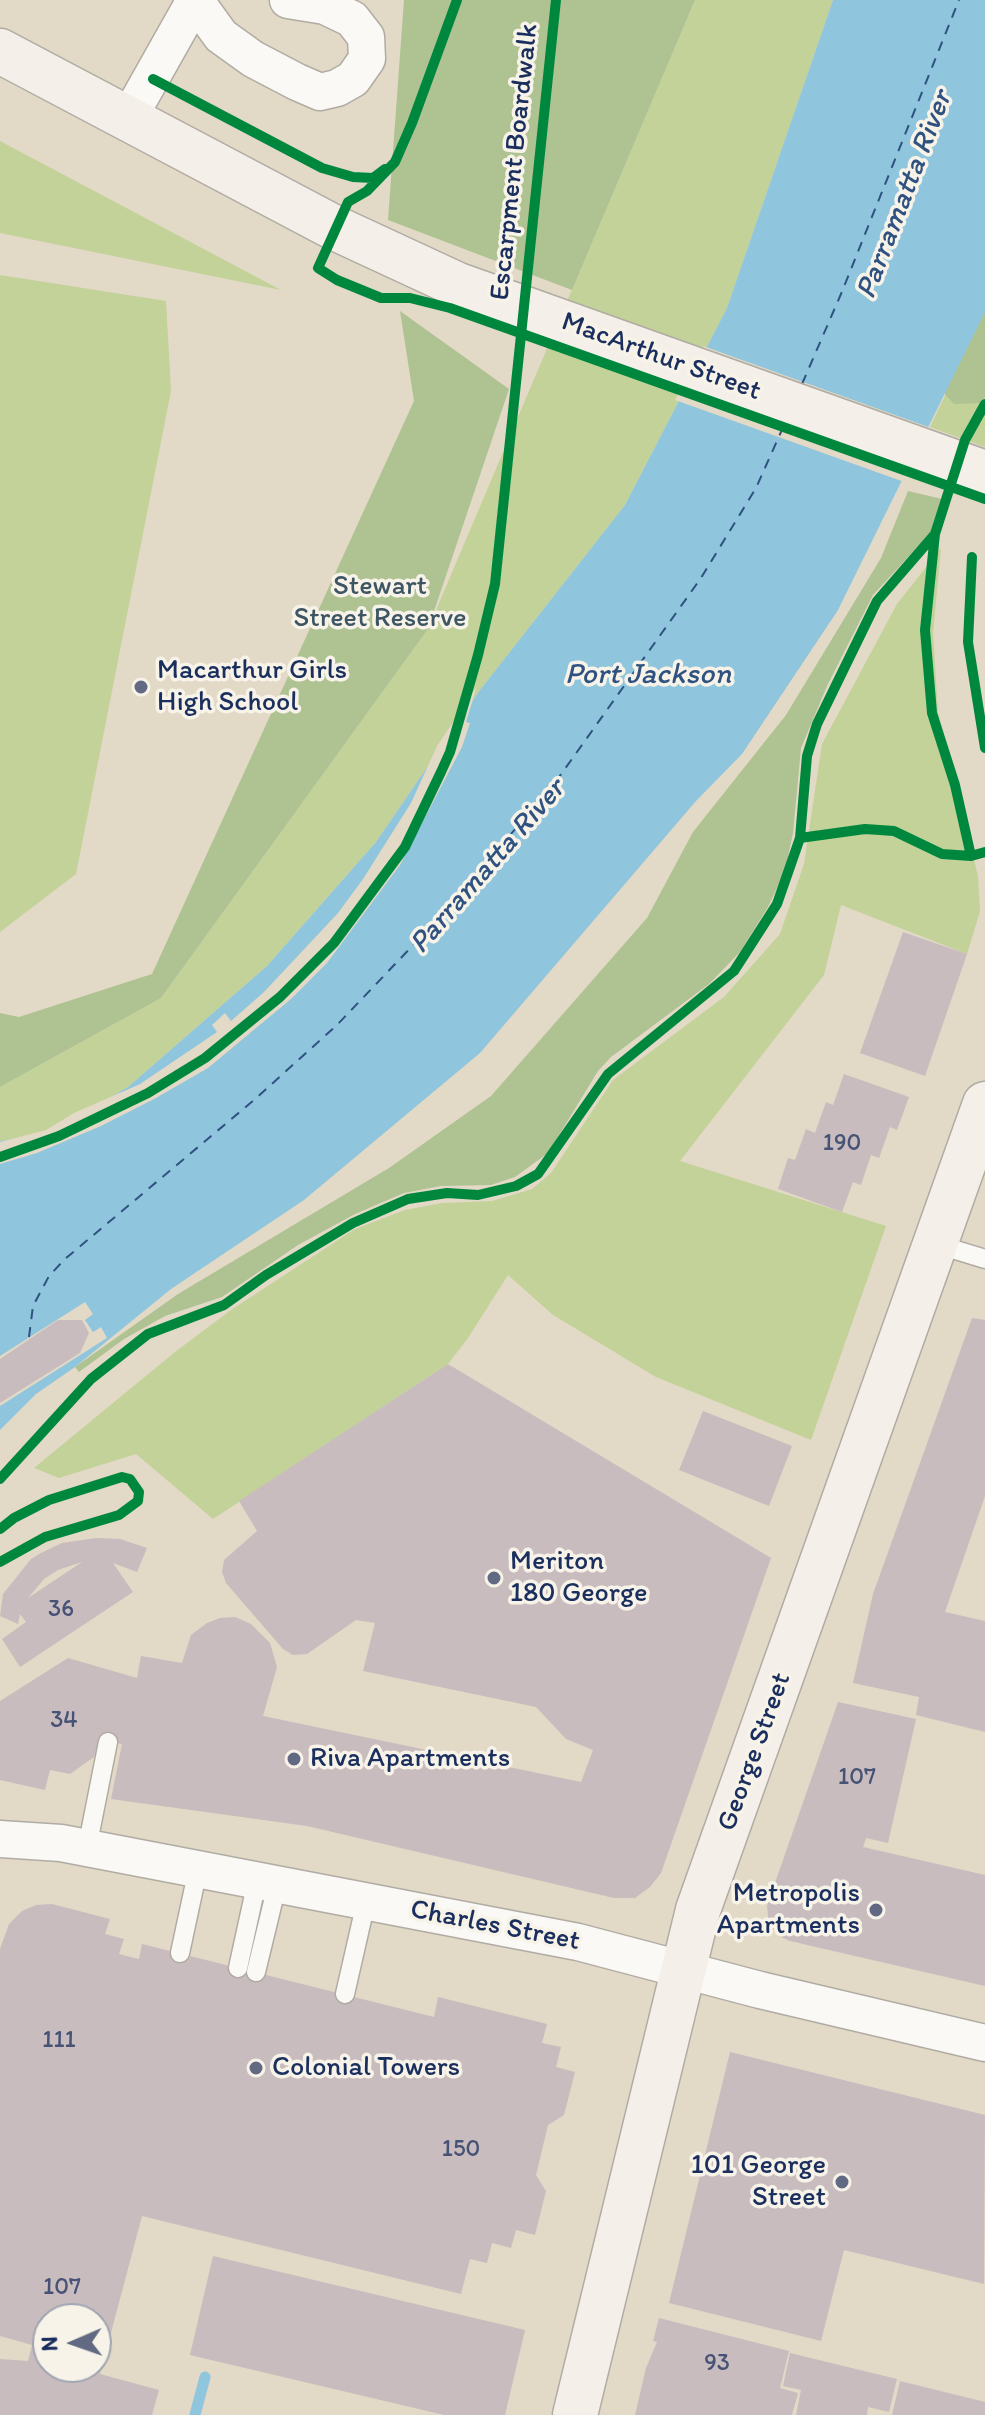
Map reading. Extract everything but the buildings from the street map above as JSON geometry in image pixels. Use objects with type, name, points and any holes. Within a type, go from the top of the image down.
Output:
[{"type":"street","points":[[128,119],[195,0],[221,36],[253,59],[297,82],[320,92],[337,88],[353,79],[367,59],[366,37],[352,19],[325,6],[288,0]]},
{"type":"street","name":"MacArthur Street","points":[[0,51],[335,228],[458,285],[985,473]]},
{"type":"street","name":"George Street","points":[[575,2415],[698,1910],[985,1104]]},
{"type":"street","name":"Charles Street","points":[[0,1839],[61,1843],[578,1942],[760,1990],[985,2043]]},
{"type":"lane","points":[[936,1244],[985,1259]]},
{"type":"lane","points":[[87,1848],[108,1742]]},
{"type":"lane","points":[[180,1953],[198,1869]]},
{"type":"lane","points":[[267,1883],[267,1926],[247,1970],[248,1922],[267,1883]]},
{"type":"lane","points":[[345,1994],[366,1902]]},
{"type":"lane","points":[[248,1922],[267,1926]]},
{"type":"green space","points":[[404,0],[695,0],[572,290],[388,220]]},
{"type":"green space","points":[[695,0],[833,0],[727,308],[625,505],[480,690],[376,842],[267,966],[128,1087],[47,1134],[0,1141],[0,1087],[161,998],[428,629]]},
{"type":"green space","points":[[0,141],[281,290],[0,233]]},
{"type":"green space","points":[[985,188],[985,397],[980,403],[954,404],[940,389]]},
{"type":"green space","points":[[0,275],[166,301],[171,391],[76,874],[0,932]]},
{"type":"green space","name":"Stewart Street Reserve","points":[[400,311],[509,389],[428,629],[161,998],[0,1087],[0,1013],[19,1017],[152,974],[414,401]]},
{"type":"green space","points":[[985,312],[985,447],[930,427]]},
{"type":"green space","points":[[908,491],[942,499],[933,530],[873,595],[827,686],[801,748],[793,833],[785,871],[768,907],[740,952],[709,984],[611,1057],[598,1071],[548,1153],[515,1177],[491,1185],[441,1186],[404,1193],[355,1214],[298,1245],[222,1297],[165,1316],[124,1339],[79,1372],[75,1367],[178,1294],[389,1168],[491,1096],[647,918],[693,832],[786,715],[881,558]]},
{"type":"green space","points":[[941,548],[933,633],[938,712],[978,876],[980,911],[967,954],[841,905],[824,975],[680,1161],[886,1226],[811,1440],[656,1377],[553,1315],[508,1275],[448,1364],[213,1519],[136,1454],[59,1478],[34,1468],[231,1310],[355,1229],[405,1210],[442,1203],[492,1201],[532,1189],[551,1173],[613,1080],[724,997],[780,934],[804,864],[822,744],[897,604]]},
{"type":"water","name":"Port Jackson","points":[[833,0],[985,0],[985,312],[838,610],[742,754],[696,801],[480,1053],[304,1200],[171,1289],[75,1367],[36,1394],[0,1430],[0,1141],[47,1134],[128,1087],[267,966],[376,842],[480,690],[625,505],[727,308]]},
{"type":"pier","points":[[703,346],[934,429],[907,483],[675,400]]},
{"type":"pier","points":[[477,686],[462,747],[400,865],[327,963],[291,999],[208,1068],[101,1126],[37,1153],[0,1164],[0,1142],[46,1130],[74,1113],[140,1084],[217,1032],[212,1025],[225,1013],[231,1021],[264,992],[338,913],[363,879],[411,803],[437,746]]},
{"type":"pier","points":[[85,1302],[93,1314],[85,1320],[93,1332],[101,1327],[107,1338],[0,1406],[0,1356]]},
{"type":"waterway","points":[[195,2415],[205,2377]]},
{"type":"ferry route","points":[[802,384],[959,0]]},
{"type":"ferry route","points":[[29,1337],[33,1306],[49,1276],[65,1259],[254,1100],[337,1025],[419,939],[552,787],[701,578],[756,488],[785,423]]},
{"type":"cycle path","points":[[457,0],[395,162],[367,191],[348,202],[318,268],[337,280],[381,298],[410,298],[450,308],[985,499]]},
{"type":"cycle path","name":"Escarpment Boardwalk","points":[[0,1157],[59,1136],[148,1093],[205,1058],[280,997],[334,943],[405,847],[450,752],[495,584],[556,0]]},
{"type":"cycle path","points":[[153,79],[322,168],[353,177],[373,178],[385,169]]},
{"type":"cycle path","points":[[0,1479],[91,1379],[148,1334],[224,1305],[266,1275],[353,1223],[408,1199],[447,1193],[478,1195],[516,1186],[538,1174],[608,1074],[734,971],[777,904],[800,838],[807,756],[817,724],[877,601],[935,534],[965,440],[985,404]]},
{"type":"cycle path","points":[[935,534],[925,630],[932,713],[955,785],[971,856]]},
{"type":"cycle path","points":[[972,557],[968,642],[985,748]]},
{"type":"cycle path","points":[[800,838],[865,829],[894,831],[942,854],[971,856],[985,852]]},
{"type":"cycle path","points":[[0,1529],[49,1500],[122,1477],[130,1479],[139,1492],[138,1501],[119,1515],[45,1537],[0,1562]]},
{"type":"place","name":"Macarthur Girls High School","points":[[141,687]]},
{"type":"place","name":"Meriton 180 George","points":[[494,1578]]},
{"type":"place","name":"Riva Apartments","points":[[294,1759]]},
{"type":"place","name":"Metropolis Apartments","points":[[876,1910]]},
{"type":"place","name":"Colonial Towers","points":[[256,2068]]},
{"type":"place","name":"101 George Street","points":[[842,2182]]},
{"type":"water label","name":"Parramatta River","points":[[905,195]]},
{"type":"water label","name":"Parramatta River","points":[[488,867]]}]
